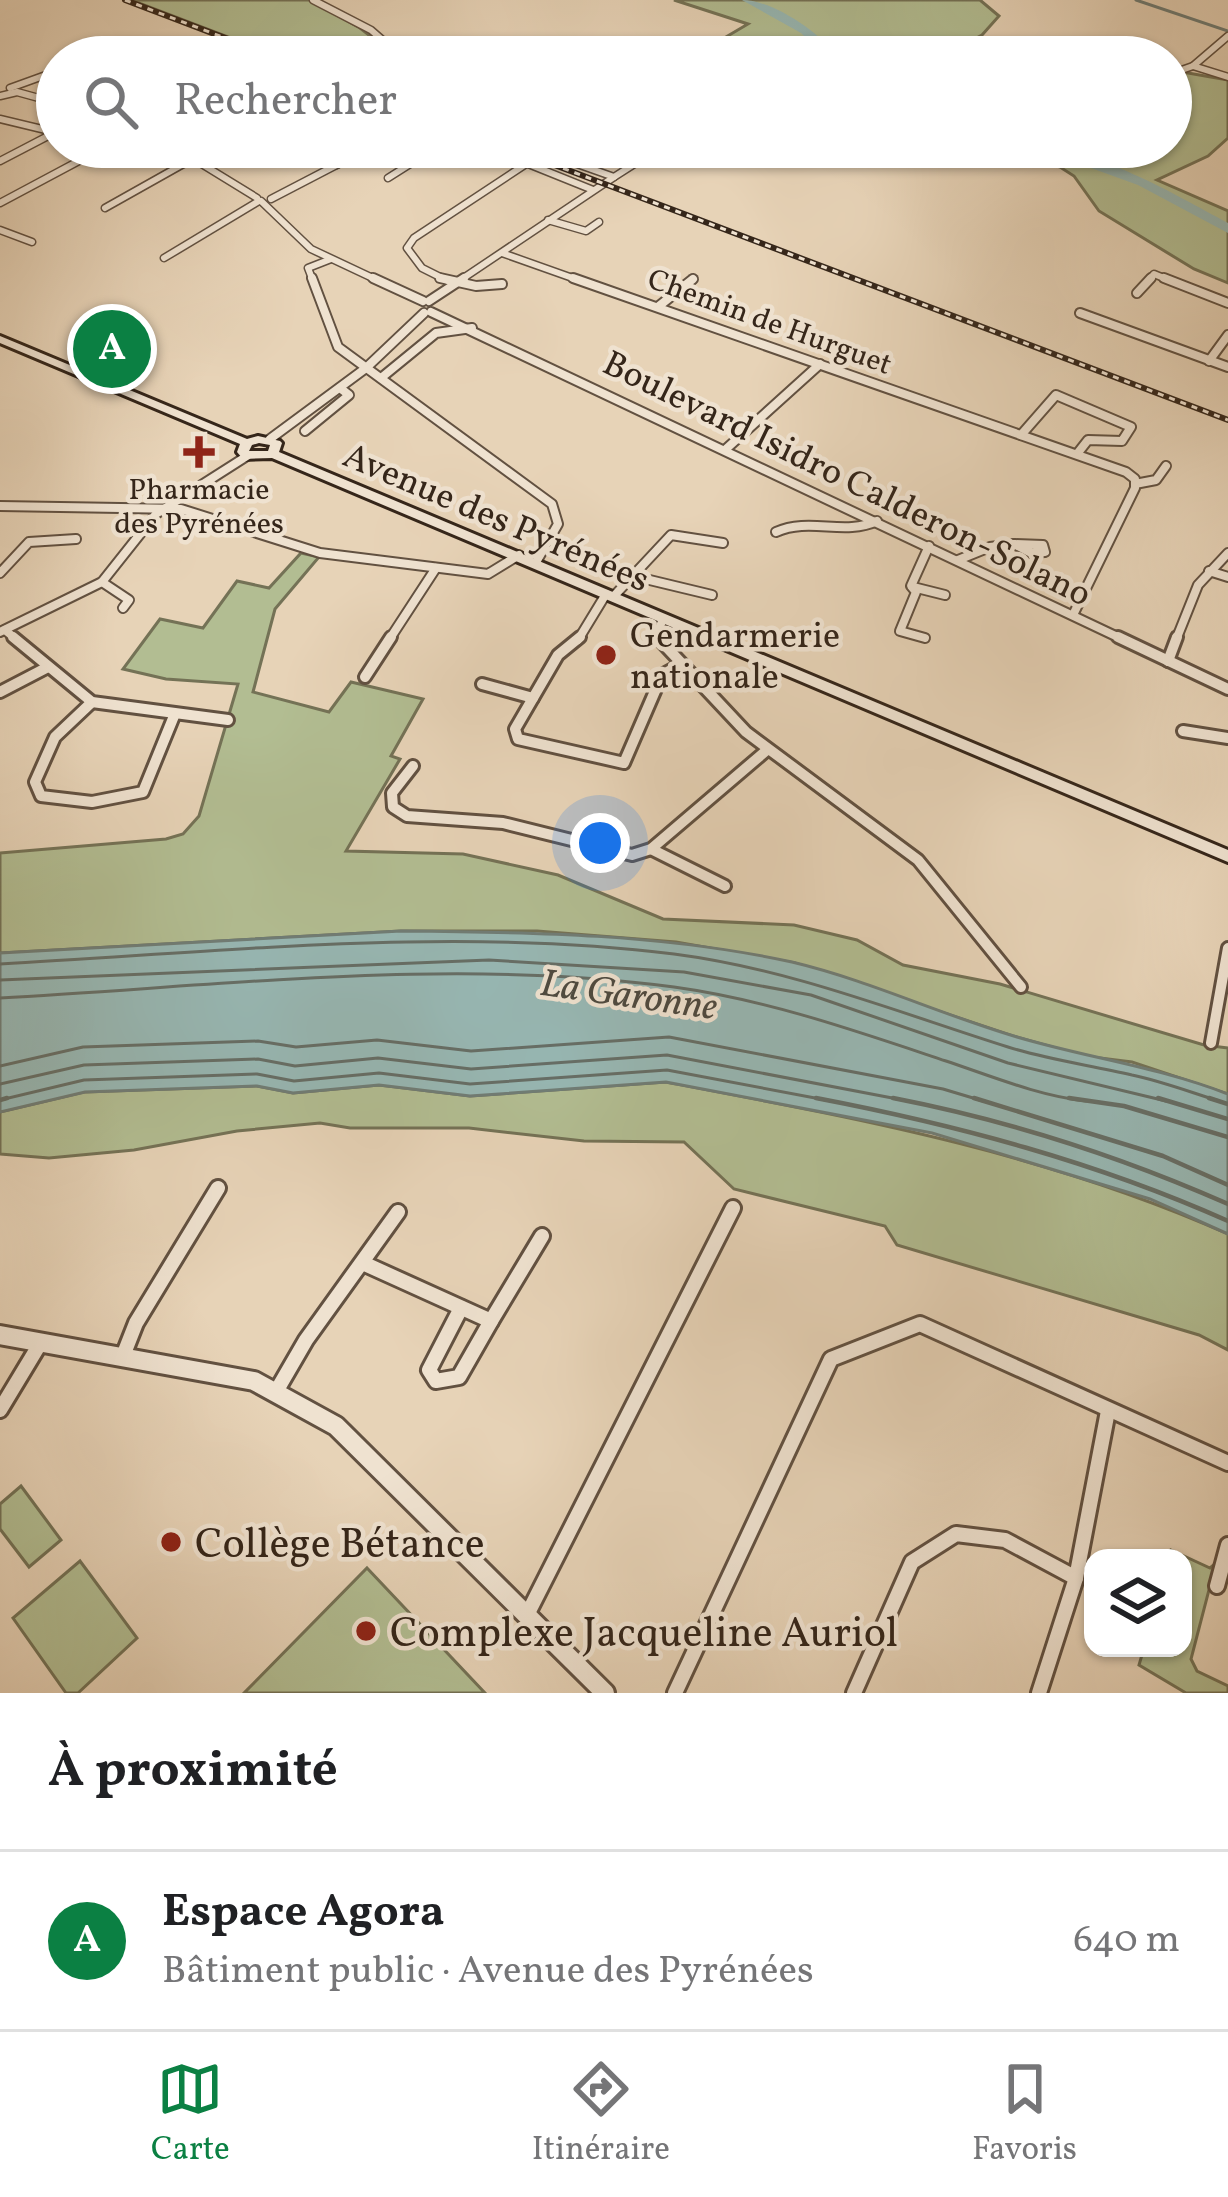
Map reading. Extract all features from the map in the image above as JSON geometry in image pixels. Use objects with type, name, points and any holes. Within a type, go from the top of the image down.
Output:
[{"type":"main road","points":[[0,339],[247,449],[271,447]]},
{"type":"main road","name":"Avenue des Pyrénées","points":[[271,447],[609,596],[1228,856]]},
{"type":"street","points":[[313,0],[378,36]]},
{"type":"street","points":[[1193,66],[1228,35]]},
{"type":"street","points":[[1193,66],[1228,77]]},
{"type":"street","points":[[0,81],[11,91]]},
{"type":"street","points":[[0,119],[36,128]]},
{"type":"street","points":[[0,161],[36,142]]},
{"type":"street","points":[[0,203],[66,168]]},
{"type":"street","points":[[105,208],[176,168]]},
{"type":"street","name":"Boulevard Isidro Calderon-Solano","points":[[211,168],[265,199],[297,239],[331,260],[877,521],[884,531],[929,546],[1228,689]]},
{"type":"street","points":[[164,258],[265,199],[332,168]]},
{"type":"street","points":[[388,178],[404,168]]},
{"type":"street","points":[[502,284],[481,288],[460,284],[413,260],[408,245],[520,168]]},
{"type":"street","points":[[536,168],[593,190]]},
{"type":"street","points":[[588,168],[614,177]]},
{"type":"street","points":[[271,447],[430,307],[628,168]]},
{"type":"street","points":[[548,220],[586,232],[599,222]]},
{"type":"street","points":[[0,230],[32,242]]},
{"type":"street","name":"Chemin de Hurguet","points":[[502,253],[1077,454],[1135,482]]},
{"type":"street","points":[[331,260],[308,266],[338,347],[552,504],[558,524],[535,564]]},
{"type":"street","points":[[1137,293],[1154,274],[1228,303]]},
{"type":"street","points":[[659,306],[693,279]]},
{"type":"street","points":[[1080,313],[1228,367]]},
{"type":"street","points":[[381,378],[436,334],[472,328]]},
{"type":"street","points":[[1209,361],[1228,335]]},
{"type":"street","points":[[726,449],[820,364]]},
{"type":"street","points":[[305,430],[349,395],[340,388]]},
{"type":"street","points":[[1021,435],[1055,395],[1131,427],[1122,441],[1088,440],[1077,454]]},
{"type":"street","points":[[228,720],[92,702],[3,631],[102,582],[149,522],[247,449]]},
{"type":"street","points":[[1073,615],[1135,482],[1156,480],[1166,466]]},
{"type":"street","points":[[0,506],[167,508],[320,553],[436,568],[495,573],[519,555]]},
{"type":"street","points":[[0,515],[16,509]]},
{"type":"street","points":[[776,532],[798,522],[859,529],[877,521]]},
{"type":"street","points":[[682,664],[664,672],[630,756],[620,764],[518,739],[515,728],[559,653],[574,646],[609,596],[674,534],[723,543]]},
{"type":"street","points":[[0,573],[29,542],[76,539]]},
{"type":"street","points":[[958,560],[989,544],[1014,544]]},
{"type":"street","points":[[911,587],[929,546]]},
{"type":"street","points":[[1168,661],[1213,561],[1228,553]]},
{"type":"street","points":[[365,676],[436,568]]},
{"type":"street","points":[[1209,571],[1228,577]]},
{"type":"street","points":[[633,576],[712,596]]},
{"type":"street","points":[[102,582],[129,600],[124,608]]},
{"type":"street","points":[[911,587],[945,595]]},
{"type":"street","points":[[911,587],[916,592],[900,631],[925,638]]},
{"type":"street","points":[[663,619],[656,636],[682,664],[767,750],[918,860],[1022,987]]},
{"type":"street","points":[[0,692],[48,668]]},
{"type":"street","points":[[482,684],[533,698]]},
{"type":"street","points":[[92,702],[55,737],[35,782],[40,796],[55,801],[126,798],[143,792],[174,716]]},
{"type":"street","points":[[1183,731],[1228,739]]},
{"type":"street","points":[[413,766],[392,793],[393,808],[407,816],[503,824],[632,855],[651,849],[767,750]]},
{"type":"street","points":[[651,849],[725,886]]},
{"type":"street","points":[[1211,1043],[1228,948]]},
{"type":"street","points":[[123,1356],[136,1323],[218,1188]]},
{"type":"street","points":[[528,1613],[733,1208]]},
{"type":"street","points":[[278,1390],[334,1298],[365,1264],[398,1212]]},
{"type":"street","points":[[461,1308],[430,1360],[429,1370],[436,1381],[460,1377],[542,1236]]},
{"type":"street","points":[[365,1264],[491,1321]]},
{"type":"street","points":[[675,1693],[831,1359],[920,1324],[1228,1463]]},
{"type":"street","points":[[0,1335],[211,1371],[278,1390],[336,1426],[605,1693]]},
{"type":"street","points":[[0,1410],[40,1342]]},
{"type":"street","points":[[1039,1693],[1076,1578],[1108,1412]]},
{"type":"street","points":[[854,1693],[912,1562],[956,1534],[1005,1540],[1076,1578]]},
{"type":"street","points":[[1217,1586],[1228,1545]]},
{"type":"green space","points":[[131,0],[310,0],[370,36],[226,36]]},
{"type":"green space","points":[[674,0],[980,0],[999,16],[980,36],[728,36],[748,24]]},
{"type":"green space","points":[[1192,74],[1228,80],[1228,138],[1192,164]]},
{"type":"green space","points":[[1062,168],[1182,168],[1157,180],[1228,211],[1228,283],[1194,269],[1099,211],[1074,176]]},
{"type":"green space","points":[[301,553],[319,557],[275,609],[253,692],[329,712],[351,682],[423,699],[391,756],[400,759],[346,851],[463,854],[558,875],[663,919],[794,925],[857,940],[903,965],[1000,984],[1228,1048],[1228,1094],[1132,1062],[1084,1056],[1013,1036],[795,963],[676,942],[537,931],[401,931],[0,953],[0,853],[166,839],[183,834],[199,816],[238,684],[166,679],[123,669],[160,619],[203,628],[237,581],[269,588]]},
{"type":"green space","points":[[666,1082],[881,1125],[1021,1160],[1091,1181],[1228,1234],[1228,1350],[1199,1335],[897,1245],[885,1226],[734,1189],[684,1142],[584,1141],[469,1128],[350,1128],[320,1123],[237,1131],[134,1150],[49,1158],[0,1154],[0,1112],[84,1092],[257,1086],[293,1093],[379,1085],[470,1096]]},
{"type":"green space","points":[[21,1486],[61,1540],[29,1567],[0,1529],[0,1504]]},
{"type":"green space","points":[[1192,1560],[1210,1568],[1216,1563],[1192,1655]]},
{"type":"green space","points":[[80,1561],[137,1638],[78,1693],[66,1693],[13,1618]]},
{"type":"green space","name":"Complexe Jacqueline Auriol","points":[[367,1568],[485,1693],[244,1693]]},
{"type":"green space","points":[[1141,1657],[1192,1657],[1197,1671],[1228,1686],[1228,1693],[1186,1693],[1139,1665]]},
{"type":"water","name":"La Garonne","points":[[401,931],[647,940],[792,962],[1017,1037],[1228,1094],[1228,1234],[1150,1199],[932,1133],[666,1082],[470,1096],[379,1085],[293,1093],[257,1086],[85,1092],[0,1112],[0,953]]},
{"type":"waterway","points":[[748,0],[812,36]]},
{"type":"waterway","points":[[1136,0],[1228,31]]},
{"type":"waterway","points":[[1101,168],[1143,182],[1228,229]]},
{"type":"railway","points":[[125,0],[220,36]]},
{"type":"railway","points":[[562,168],[1228,420]]},
{"type":"place","name":"Espace Agora","points":[[112,349]]},
{"type":"place","name":"Pharmacie des Pyrénées","points":[[199,452]]},
{"type":"place","name":"Gendarmerie nationale","points":[[606,655]]},
{"type":"place","name":"Collège Bétance","points":[[171,1542]]},
{"type":"place","name":"Complexe Jacqueline Auriol","points":[[366,1631]]}]
